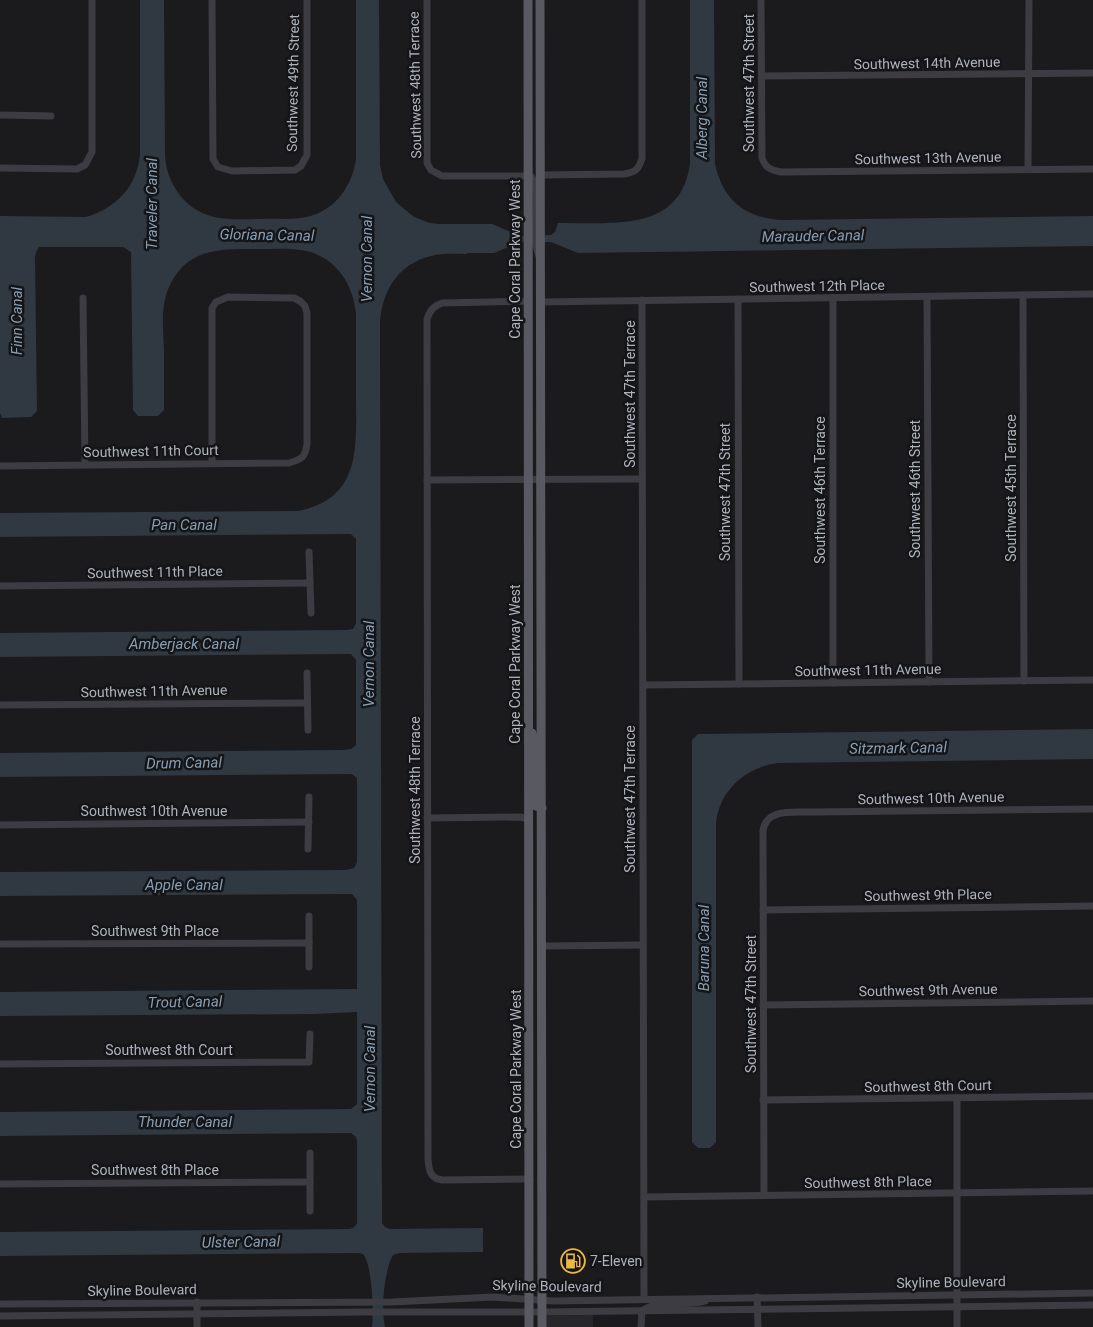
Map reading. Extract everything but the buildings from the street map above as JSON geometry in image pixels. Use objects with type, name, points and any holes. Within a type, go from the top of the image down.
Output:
[{"type":"main road","name":"Cape Coral Parkway West","points":[[540,0],[542,1327]]},
{"type":"main road","name":"Cape Coral Parkway West","points":[[528,2],[529,1327]]},
{"type":"main road","points":[[528,2],[534,28],[534,82],[540,86]]},
{"type":"main road","points":[[529,723],[535,744],[536,806],[542,808]]},
{"type":"main road","points":[[529,819],[536,833],[536,896],[542,910]]},
{"type":"street","points":[[0,168],[77,169],[85,165],[92,152],[92,0]]},
{"type":"street","name":"Southwest 49th Street","points":[[212,0],[213,159],[218,167],[232,171],[284,171],[295,170],[301,166],[307,155],[307,0]]},
{"type":"street","name":"Southwest 48th Terrace","points":[[427,0],[427,163],[431,170],[442,176],[528,176]]},
{"type":"street","points":[[540,175],[624,174],[634,172],[640,167],[642,158],[642,0]]},
{"type":"street","name":"Southwest 47th Street","points":[[762,0],[762,158],[764,165]]},
{"type":"street","points":[[1028,169],[1029,0]]},
{"type":"street","name":"Southwest 14th Avenue","points":[[762,76],[1093,73]]},
{"type":"street","points":[[0,116],[51,116]]},
{"type":"street","name":"Southwest 13th Avenue","points":[[764,165],[773,171],[780,172],[1093,169]]},
{"type":"street","points":[[528,176],[533,178],[535,187],[535,246],[541,257]]},
{"type":"street","name":"Southwest 12th Place","points":[[541,302],[1093,294]]},
{"type":"street","name":"Southwest 45th Terrace","points":[[1023,295],[1024,681]]},
{"type":"street","name":"Southwest 11th Court","points":[[0,466],[289,463],[301,459],[306,452],[308,444],[308,354],[307,313],[305,306],[300,301],[294,298],[228,297],[216,302],[212,308],[212,463]]},
{"type":"street","name":"Southwest 46th Street","points":[[927,297],[929,682]]},
{"type":"street","points":[[83,298],[85,464]]},
{"type":"street","name":"Southwest 46th Terrace","points":[[833,298],[834,683]]},
{"type":"street","name":"Southwest 47th Street","points":[[738,299],[738,684]]},
{"type":"street","name":"Southwest 47th Terrace","points":[[642,300],[644,1299]]},
{"type":"street","name":"Southwest 48th Terrace","points":[[528,301],[442,303],[435,306],[430,312],[428,319],[428,1159],[430,1174],[435,1179],[530,1179]]},
{"type":"street","points":[[427,480],[642,479]]},
{"type":"street","points":[[309,552],[311,613]]},
{"type":"street","name":"Southwest 11th Place","points":[[0,586],[310,583]]},
{"type":"street","points":[[307,673],[308,730]]},
{"type":"street","name":"Southwest 11th Avenue","points":[[643,685],[1093,680]]},
{"type":"street","name":"Southwest 11th Avenue","points":[[0,705],[308,703]]},
{"type":"street","points":[[308,849],[309,797]]},
{"type":"street","name":"Southwest 10th Avenue","points":[[770,816],[777,813],[814,812],[1093,809]]},
{"type":"street","name":"Southwest 47th Street","points":[[764,1195],[763,831],[764,824],[770,816]]},
{"type":"street","points":[[428,818],[529,819]]},
{"type":"street","name":"Southwest 10th Avenue","points":[[0,825],[309,822]]},
{"type":"street","name":"Southwest 9th Place","points":[[763,910],[1093,906]]},
{"type":"street","points":[[309,916],[309,967]]},
{"type":"street","name":"Southwest 9th Place","points":[[0,944],[309,943]]},
{"type":"street","points":[[542,946],[643,945]]},
{"type":"street","name":"Southwest 9th Avenue","points":[[763,1005],[1093,1001]]},
{"type":"street","name":"Southwest 8th Court","points":[[0,1064],[309,1062],[310,1034]]},
{"type":"street","name":"Southwest 8th Court","points":[[763,1100],[1093,1096]]},
{"type":"street","points":[[957,1098],[957,1327]]},
{"type":"street","points":[[310,1153],[310,1211]]},
{"type":"street","name":"Southwest 8th Place","points":[[0,1184],[310,1182]]},
{"type":"street","name":"Southwest 8th Place","points":[[644,1197],[1093,1191]]},
{"type":"street","name":"Skyline Boulevard","points":[[0,1304],[385,1302],[485,1297],[542,1301],[1093,1293]]},
{"type":"street","points":[[757,1297],[758,1327]]},
{"type":"street","points":[[641,1327],[642,1311],[657,1303],[694,1303],[718,1298]]},
{"type":"street","points":[[591,1311],[599,1308],[634,1307],[644,1299]]},
{"type":"street","points":[[197,1302],[197,1327]]},
{"type":"street","name":"Skyline Boulevard","points":[[0,1316],[1093,1305]]},
{"type":"shaded area","points":[[593,1315],[593,1327],[546,1327],[546,1316]]},
{"type":"water","points":[[140,0],[164,0],[165,154],[169,176],[180,196],[188,204],[208,215],[219,218],[290,219],[311,216],[330,206],[345,190],[354,170],[356,159],[356,0],[379,0],[380,165],[383,179],[396,202],[414,217],[430,223],[492,224],[520,236],[551,235],[555,232],[558,223],[621,222],[640,219],[658,213],[673,202],[684,186],[690,163],[690,0],[714,0],[715,164],[723,187],[729,196],[745,210],[755,215],[780,220],[1093,216],[1093,246],[578,253],[551,242],[520,242],[494,253],[431,256],[409,265],[394,280],[384,300],[380,323],[382,1223],[390,1229],[483,1228],[483,1252],[399,1253],[393,1255],[387,1270],[384,1290],[383,1310],[385,1327],[372,1327],[373,1311],[370,1277],[366,1259],[363,1254],[358,1253],[0,1256],[0,1232],[349,1229],[357,1224],[357,1141],[356,1137],[351,1133],[0,1136],[0,1112],[351,1109],[357,1104],[357,1012],[315,1014],[0,1016],[0,992],[357,989],[357,900],[352,894],[0,896],[0,872],[346,870],[354,868],[357,862],[357,778],[352,774],[0,777],[0,753],[342,750],[351,749],[356,745],[356,660],[351,654],[0,657],[0,633],[347,630],[353,629],[356,623],[356,539],[351,534],[0,537],[0,513],[298,511],[319,504],[334,495],[344,482],[351,468],[355,451],[356,433],[356,314],[354,302],[346,281],[332,264],[313,253],[301,250],[221,250],[199,256],[180,270],[168,289],[164,306],[164,410],[158,416],[138,416],[133,410],[131,252],[123,247],[39,247],[35,257],[37,411],[31,417],[2,418],[0,413],[0,216],[86,217],[107,208],[130,186],[135,176],[140,154]]},
{"type":"water","points":[[1093,729],[1093,759],[777,763],[755,770],[736,782],[723,800],[718,811],[716,823],[716,1142],[710,1148],[698,1148],[692,1142],[692,740],[698,734]]},
{"type":"place","name":"7-Eleven","points":[[573,1261]]},
{"type":"water label","name":"Alberg Canal","points":[[702,118]]},
{"type":"water label","name":"Traveler Canal","points":[[152,204]]},
{"type":"water label","name":"Gloriana Canal","points":[[267,235]]},
{"type":"water label","name":"Marauder Canal","points":[[813,236]]},
{"type":"water label","name":"Vernon Canal","points":[[367,259]]},
{"type":"water label","name":"Finn Canal","points":[[17,321]]},
{"type":"water label","name":"Pan Canal","points":[[184,525]]},
{"type":"water label","name":"Amberjack Canal","points":[[184,644]]},
{"type":"water label","name":"Vernon Canal","points":[[369,664]]},
{"type":"water label","name":"Sitzmark Canal","points":[[898,748]]},
{"type":"water label","name":"Drum Canal","points":[[184,763]]},
{"type":"water label","name":"Apple Canal","points":[[184,885]]},
{"type":"water label","name":"Baruna Canal","points":[[704,948]]},
{"type":"water label","name":"Trout Canal","points":[[185,1002]]},
{"type":"water label","name":"Vernon Canal","points":[[370,1069]]},
{"type":"water label","name":"Thunder Canal","points":[[185,1122]]},
{"type":"water label","name":"Ulster Canal","points":[[241,1242]]}]
